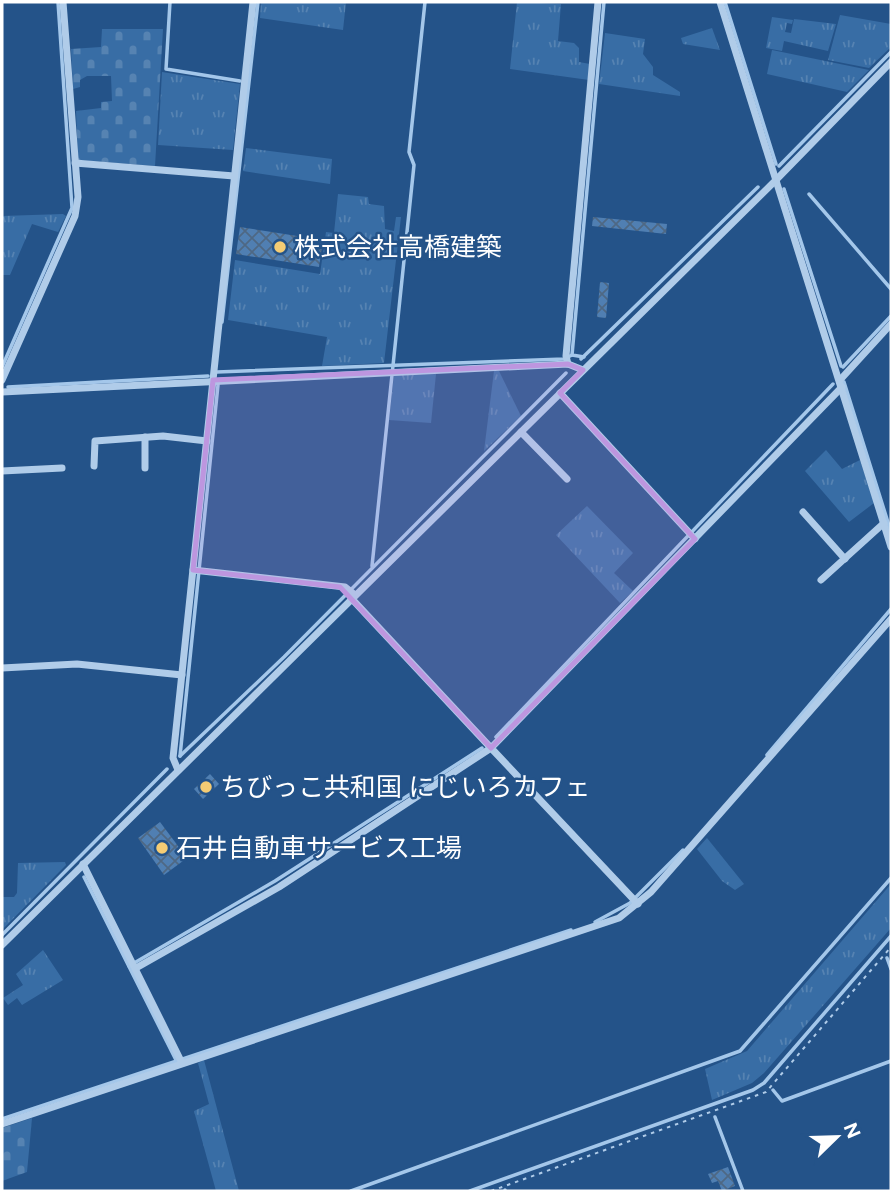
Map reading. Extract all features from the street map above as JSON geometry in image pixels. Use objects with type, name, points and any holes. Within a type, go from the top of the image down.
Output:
[{"type":"street","points":[[2,380],[75,216],[78,197],[63,2]]},
{"type":"street","points":[[178,770],[173,758],[253,2]]},
{"type":"street","points":[[567,361],[598,2]]},
{"type":"street","points":[[720,2],[891,547]]},
{"type":"street","points":[[2,945],[775,181],[891,61]]},
{"type":"street","points":[[75,163],[234,176]]},
{"type":"street","points":[[135,965],[279,887],[491,748],[692,535],[841,383],[891,324]]},
{"type":"street","points":[[2,392],[567,361],[583,370]]},
{"type":"street","points":[[560,393],[692,535]]},
{"type":"street","points":[[521,432],[566,479]]},
{"type":"street","points":[[94,466],[95,442],[163,436],[207,441]]},
{"type":"street","points":[[145,437],[145,468]]},
{"type":"street","points":[[2,471],[62,468]]},
{"type":"street","points":[[803,512],[845,559]]},
{"type":"street","points":[[821,580],[884,523]]},
{"type":"street","points":[[193,570],[345,587],[635,901]]},
{"type":"street","points":[[2,1124],[181,1060],[619,918],[891,619]]},
{"type":"street","points":[[2,668],[77,664],[182,675]]},
{"type":"street","points":[[83,864],[181,1060]]},
{"type":"path","points":[[491,1191],[766,1092],[891,947]]},
{"type":"highlighted area","points":[[568,364],[583,370],[560,393],[695,539],[491,748],[340,587],[193,570],[213,380]]},
{"type":"green space","points":[[261,2],[346,2],[343,30],[260,18]]},
{"type":"green space","points":[[517,2],[561,4],[558,41],[574,43],[579,48],[579,62],[590,64],[589,80],[510,69]]},
{"type":"green space","points":[[840,15],[891,24],[891,47],[869,68],[828,60]]},
{"type":"green space","points":[[772,17],[793,20],[792,24],[787,23],[785,32],[791,33],[794,19],[836,24],[828,51],[784,41],[782,51],[766,48]]},
{"type":"green space","points":[[712,28],[720,50],[683,44],[681,38]]},
{"type":"green space","points":[[102,29],[163,29],[155,166],[78,160],[76,111],[101,108],[101,102],[112,101],[111,76],[87,76],[80,80],[80,87],[73,89],[71,49],[101,47]]},
{"type":"green space","points":[[605,33],[645,39],[643,54],[653,67],[653,75],[680,92],[680,96],[599,84]]},
{"type":"green space","points":[[772,50],[869,70],[847,92],[767,74]]},
{"type":"green space","points":[[162,72],[240,84],[233,150],[158,145]]},
{"type":"green space","points":[[246,148],[332,159],[330,184],[243,171]]},
{"type":"green space","points":[[338,194],[368,197],[369,204],[384,206],[385,229],[394,231],[396,217],[401,217],[384,363],[322,366],[327,337],[228,320],[235,260],[320,274],[326,232],[334,233]]},
{"type":"green space","points":[[2,216],[66,216],[58,232],[32,224],[10,275],[2,275]]},
{"type":"green space","points":[[494,371],[499,371],[521,416],[484,451]]},
{"type":"green space","points":[[436,374],[431,423],[389,420],[394,375]]},
{"type":"green space","points":[[826,450],[842,469],[860,460],[874,503],[849,522],[805,471]]},
{"type":"green space","points":[[587,506],[633,553],[614,573],[633,591],[620,603],[556,535]]},
{"type":"green space","points":[[707,838],[744,884],[735,890],[722,881],[697,849]]},
{"type":"green space","points":[[65,862],[66,865],[2,930],[2,897],[14,897],[17,893],[18,863]]},
{"type":"green space","points":[[891,884],[891,928],[764,1073],[752,1083],[712,1100],[705,1069],[747,1051]]},
{"type":"green space","points":[[43,950],[63,980],[22,1005],[17,998],[8,1005],[3,998],[23,985],[16,974]]},
{"type":"green space","points":[[204,1060],[239,1191],[216,1191],[194,1111],[209,1104],[198,1063]]},
{"type":"green space","points":[[32,1118],[27,1172],[2,1181],[2,1128]]},
{"type":"building","points":[[593,217],[667,224],[666,234],[592,226]]},
{"type":"building","name":"株式会社高橋建築","points":[[240,227],[323,240],[319,267],[236,254]]},
{"type":"building","points":[[600,282],[609,283],[606,318],[597,317]]},
{"type":"building","name":"ちびっこ共和国 にじいろカフェ","points":[[210,774],[219,784],[203,799],[194,789]]},
{"type":"building","name":"石井自動車サービス工場","points":[[160,822],[187,858],[164,875],[138,838]]},
{"type":"building","points":[[728,1167],[735,1186],[722,1191],[718,1181],[712,1183],[708,1174]]},
{"type":"waterway","points":[[2,367],[72,208],[58,2]]},
{"type":"waterway","points":[[170,2],[166,69],[240,81]]},
{"type":"waterway","points":[[222,322],[258,2]]},
{"type":"waterway","points":[[372,566],[414,165],[409,152],[425,2]]},
{"type":"waterway","points":[[584,357],[572,355],[604,2]]},
{"type":"waterway","points":[[725,2],[776,164]]},
{"type":"waterway","points":[[779,166],[891,52]]},
{"type":"waterway","points":[[581,359],[758,187]]},
{"type":"waterway","points":[[784,189],[841,366]]},
{"type":"waterway","points":[[809,194],[891,289]]},
{"type":"waterway","points":[[843,367],[891,316]]},
{"type":"waterway","points":[[217,372],[564,359],[572,355]]},
{"type":"waterway","points":[[180,756],[284,657],[566,373]]},
{"type":"waterway","points":[[8,387],[208,376]]},
{"type":"waterway","points":[[844,382],[891,532]]},
{"type":"waterway","points":[[496,737],[833,384]]},
{"type":"waterway","points":[[180,756],[218,385]]},
{"type":"waterway","points":[[767,755],[891,609]]},
{"type":"waterway","points":[[129,966],[275,881],[482,748]]},
{"type":"waterway","points":[[2,935],[167,769]]},
{"type":"waterway","points":[[595,922],[630,903],[683,850]]},
{"type":"waterway","points":[[84,877],[176,1060]]},
{"type":"waterway","points":[[351,1191],[740,1051],[891,878]]},
{"type":"waterway","points":[[2,1119],[571,930]]},
{"type":"waterway","points":[[470,1191],[753,1090],[764,1083],[891,936]]},
{"type":"waterway","points":[[887,958],[891,969]]},
{"type":"waterway","points":[[773,1090],[782,1101],[891,1061]]},
{"type":"waterway","points":[[715,1117],[743,1191]]},
{"type":"place","name":"株式会社高橋建築","points":[[280,247]]},
{"type":"place","name":"ちびっこ共和国 にじいろカフェ","points":[[206,787]]},
{"type":"place","name":"石井自動車サービス工場","points":[[162,848]]}]
